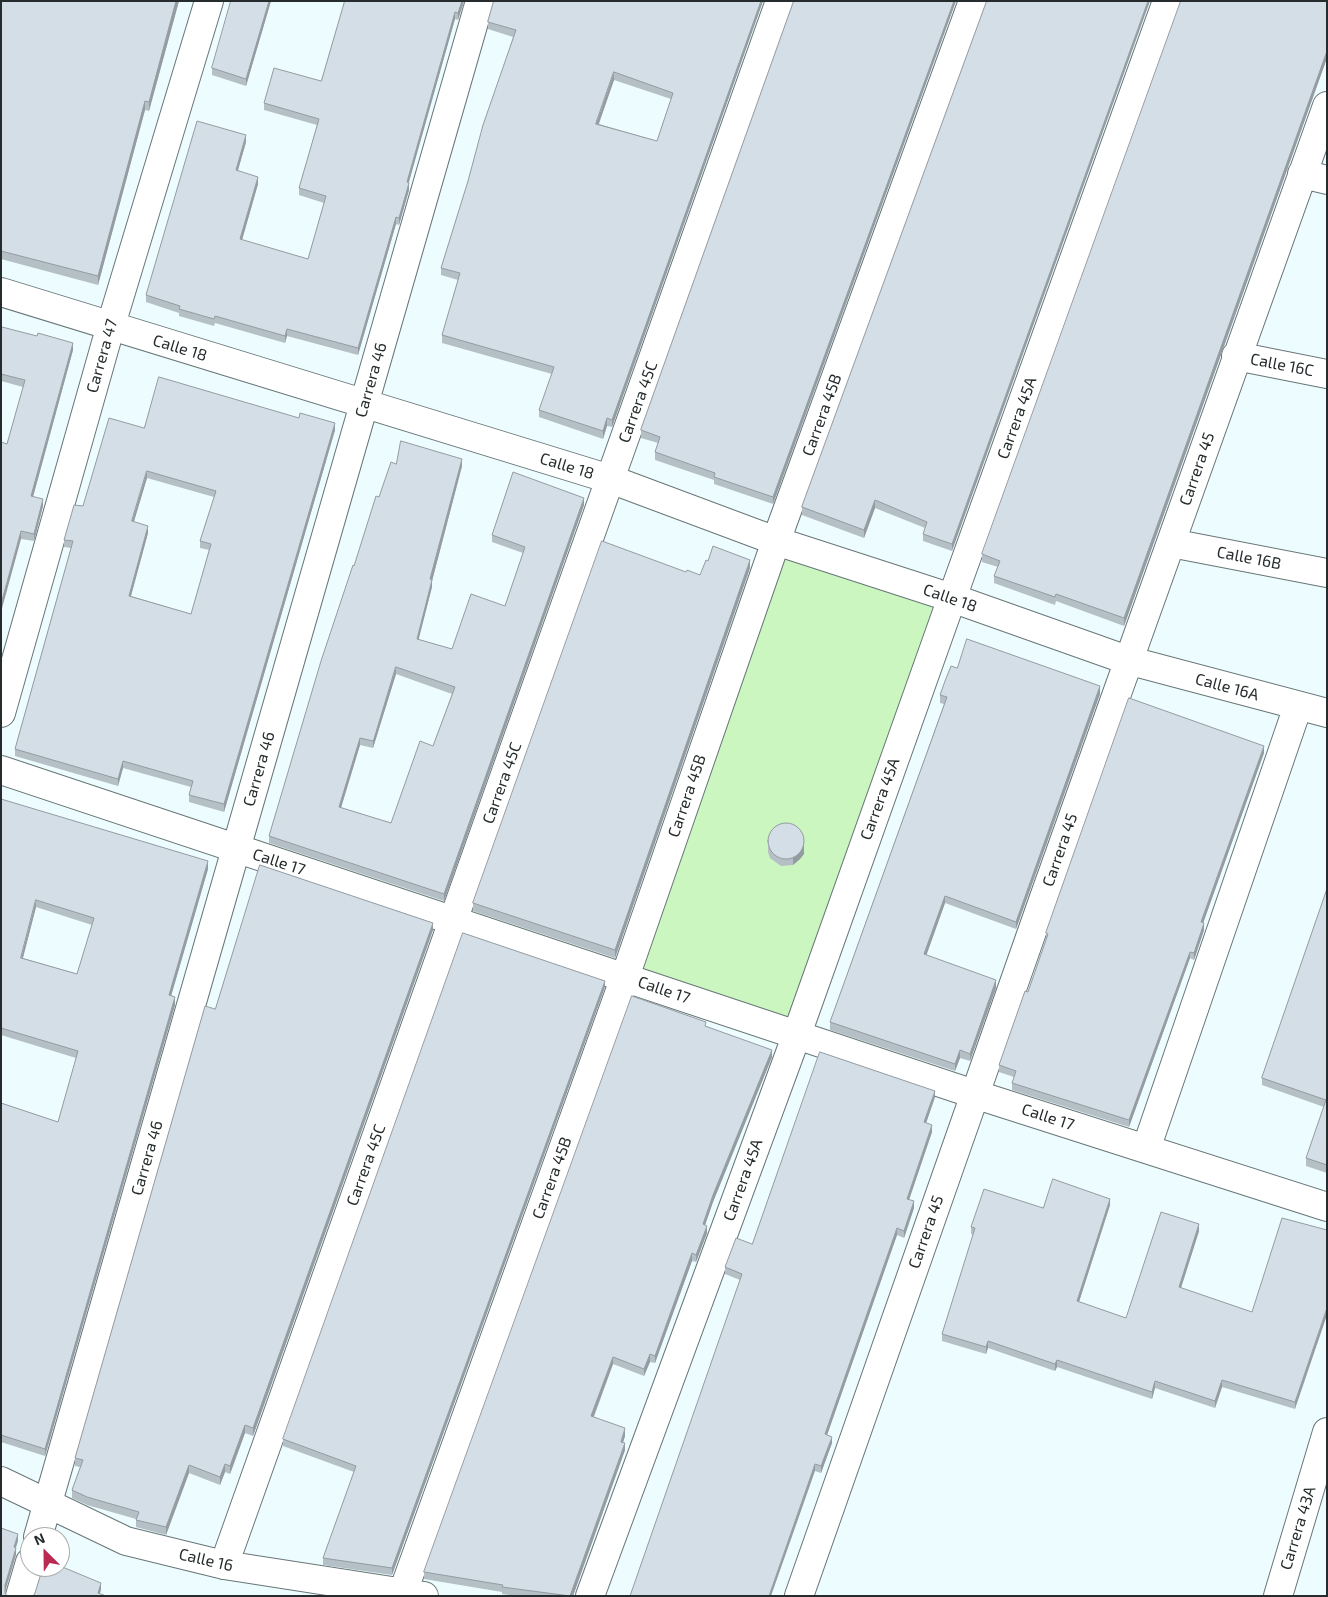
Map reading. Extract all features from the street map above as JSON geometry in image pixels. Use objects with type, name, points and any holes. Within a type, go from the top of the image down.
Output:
[{"type":"street","name":"Carrera 47","points":[[1,713],[111,325],[209,1]]},
{"type":"street","name":"Carrera 46","points":[[41,1527],[480,1]]},
{"type":"street","name":"Carrera 45C","points":[[224,1565],[780,1]]},
{"type":"street","name":"Carrera 45B","points":[[413,1594],[776,541],[973,1]]},
{"type":"street","name":"Carrera 45A","points":[[590,1596],[797,1034],[1167,1]]},
{"type":"street","name":"Carrera 45","points":[[799,1596],[974,1094],[1236,356],[1314,177],[1327,106]]},
{"type":"street","name":"Calle 18","points":[[1,292],[610,479],[776,541],[952,598],[1127,660]]},
{"type":"street","name":"Calle 16C","points":[[1236,356],[1327,374]]},
{"type":"street","name":"Calle 16B","points":[[1171,543],[1327,573]]},
{"type":"street","name":"Calle 16A","points":[[1127,660],[1327,713]]},
{"type":"street","points":[[1146,1149],[1298,706]]},
{"type":"street","name":"Calle 17","points":[[1,770],[974,1094],[1327,1207]]},
{"type":"street","name":"Carrera 43A","points":[[1278,1596],[1327,1432]]},
{"type":"street","name":"Calle 16","points":[[1,1481],[126,1541],[224,1565],[413,1594]]},
{"type":"street","points":[[20,1596],[26,1577]]},
{"type":"green space","points":[[776,541],[952,598],[797,1034],[625,977]]},
{"type":"building","points":[[1,1],[176,1],[149,102],[145,101],[98,276],[1,251]]},
{"type":"building","points":[[231,1],[269,1],[246,79],[212,68]]},
{"type":"building","points":[[345,1],[462,1],[458,13],[455,12],[407,182],[409,183],[399,218],[396,217],[358,348],[287,329],[285,336],[215,316],[214,319],[179,309],[180,306],[146,295],[197,121],[246,135],[236,170],[258,177],[240,239],[308,259],[326,196],[299,188],[319,119],[264,103],[274,68],[321,81]]},
{"type":"building","points":[[494,1],[761,1],[612,420],[607,418],[603,431],[539,410],[554,367],[442,335],[460,273],[441,268],[483,125],[516,30],[488,22]],"holes":[[[614,72],[673,93],[657,141],[596,124]]]},
{"type":"building","points":[[794,1],[954,1],[773,497],[714,477],[715,473],[655,452],[660,437],[641,430]]},
{"type":"building","points":[[987,1],[1148,1],[952,544],[923,534],[927,522],[875,500],[864,530],[802,507]]},
{"type":"building","points":[[1181,1],[1327,1],[1327,51],[1124,618],[1056,594],[1055,597],[994,576],[1000,561],[982,554]]},
{"type":"building","points":[[2,327],[37,336],[38,333],[73,343],[31,496],[43,499],[34,534],[21,531],[1,604],[1,442],[7,444],[25,380],[1,374]]},
{"type":"building","points":[[159,377],[299,418],[300,413],[335,423],[224,804],[189,795],[193,781],[123,761],[118,779],[15,749],[73,541],[64,540],[74,505],[83,506],[109,418],[144,428]],"holes":[[[147,471],[216,491],[200,541],[211,544],[191,614],[129,596],[148,526],[132,521]]]},
{"type":"building","points":[[401,441],[462,459],[430,579],[432,580],[417,639],[452,649],[471,594],[505,606],[525,547],[492,535],[513,472],[584,498],[444,894],[269,836],[321,661],[376,496],[379,497],[391,462],[396,464]],"holes":[[[396,667],[455,687],[433,746],[420,741],[391,823],[339,807],[360,738],[373,741]]]},
{"type":"building","points":[[602,541],[686,572],[687,570],[700,575],[706,560],[708,561],[713,546],[750,560],[615,950],[473,903]]},
{"type":"building","points":[[967,639],[1100,686],[1016,922],[945,896],[924,954],[996,980],[970,1054],[960,1050],[955,1064],[830,1022],[947,697],[940,695],[945,681],[951,666],[957,668]]},
{"type":"building","points":[[1129,698],[1264,746],[1201,922],[1204,923],[1194,953],[1190,952],[1129,1120],[1012,1083],[1016,1071],[999,1065],[1025,991],[1028,992],[1048,934],[1046,933]]},
{"type":"building","points":[[1,799],[208,861],[169,995],[175,997],[45,1449],[1,1435],[1,1103],[58,1122],[78,1051],[1,1028]],"holes":[[[36,900],[94,918],[77,974],[21,958]]]},
{"type":"building","points":[[786,823],[799,828],[804,841],[799,854],[786,859],[773,854],[768,841],[773,828]]},
{"type":"building","points":[[260,865],[433,923],[253,1428],[245,1425],[230,1466],[225,1464],[220,1477],[189,1465],[166,1527],[136,1520],[139,1512],[87,1497],[72,1490],[83,1460],[75,1458],[205,1006],[215,1009]]},
{"type":"building","points":[[1327,889],[1327,1165],[1306,1158],[1326,1100],[1262,1078]]},
{"type":"building","points":[[463,933],[605,981],[392,1568],[323,1558],[356,1466],[283,1439]]},
{"type":"building","points":[[632,996],[706,1022],[705,1026],[772,1050],[713,1195],[703,1224],[707,1226],[696,1255],[692,1253],[655,1356],[650,1354],[644,1369],[613,1357],[591,1416],[625,1428],[621,1442],[625,1443],[570,1596],[502,1587],[503,1585],[424,1572]]},
{"type":"building","points":[[820,1052],[935,1091],[924,1122],[932,1125],[907,1199],[914,1201],[904,1231],[897,1228],[825,1434],[832,1437],[821,1466],[815,1464],[769,1596],[630,1596],[742,1274],[725,1267],[736,1238],[752,1244]]},
{"type":"building","points":[[1053,1179],[1110,1199],[1077,1301],[1126,1318],[1161,1212],[1199,1224],[1179,1287],[1252,1312],[1282,1218],[1327,1230],[1327,1308],[1295,1402],[1222,1380],[1215,1401],[1155,1381],[1152,1392],[1057,1360],[1055,1364],[988,1341],[986,1347],[942,1334],[975,1228],[971,1227],[984,1189],[1043,1208]]},
{"type":"building","points":[[1,1528],[18,1534],[14,1547],[16,1548],[5,1585],[7,1596],[1,1596]]},
{"type":"building","points":[[70,1570],[101,1583],[98,1593],[106,1596],[33,1596],[40,1577],[70,1577]]}]
